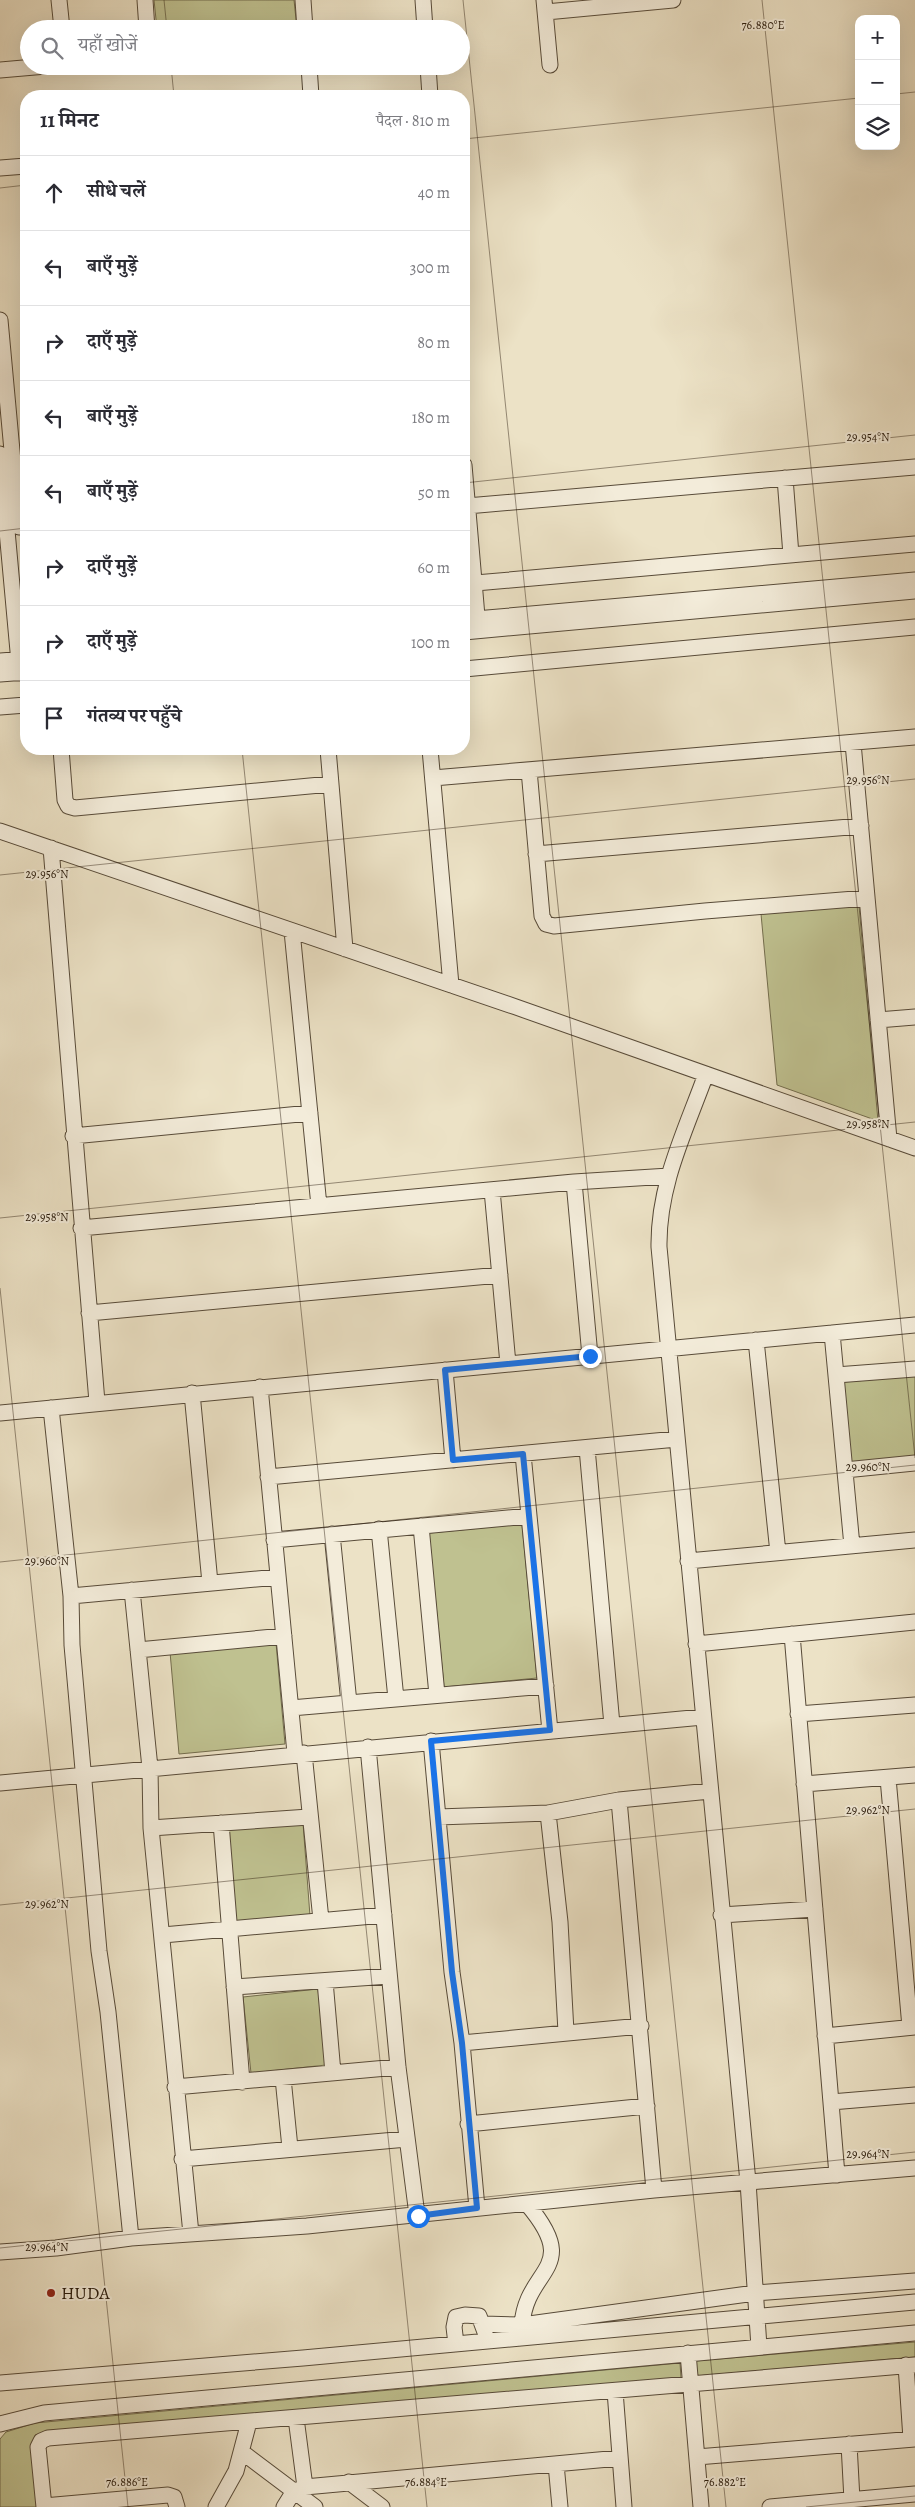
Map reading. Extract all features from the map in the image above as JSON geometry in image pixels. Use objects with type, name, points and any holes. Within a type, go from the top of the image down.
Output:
[{"type":"street","points":[[59,0],[61,20]]},
{"type":"street","points":[[145,0],[146,20]]},
{"type":"street","points":[[303,0],[304,20]]},
{"type":"street","points":[[423,0],[424,20]]},
{"type":"street","points":[[550,65],[545,6],[673,0]]},
{"type":"street","points":[[0,70],[20,68]]},
{"type":"street","points":[[310,75],[311,90]]},
{"type":"street","points":[[429,75],[430,90]]},
{"type":"street","points":[[0,168],[20,166]]},
{"type":"street","points":[[0,320],[3,394],[17,528],[20,599]]},
{"type":"street","points":[[0,454],[17,528]]},
{"type":"street","points":[[470,506],[915,467]]},
{"type":"street","points":[[786,478],[791,555]]},
{"type":"street","points":[[471,625],[470,583],[915,544]]},
{"type":"street","points":[[471,625],[915,580]]},
{"type":"street","points":[[471,625],[915,591]]},
{"type":"street","points":[[470,668],[915,627]]},
{"type":"street","points":[[0,669],[20,666]]},
{"type":"street","points":[[0,708],[20,706]]},
{"type":"street","points":[[433,778],[853,743],[915,736]]},
{"type":"street","points":[[853,743],[889,1139]]},
{"type":"street","points":[[61,755],[65,800],[68,806],[75,808],[331,784]]},
{"type":"street","points":[[329,755],[345,949]]},
{"type":"street","points":[[431,755],[451,985]]},
{"type":"street","points":[[529,770],[542,916],[546,924],[554,926],[867,898]]},
{"type":"street","points":[[536,854],[861,826]]},
{"type":"street","points":[[0,831],[451,985],[915,1148]]},
{"type":"street","points":[[50,848],[97,1402]]},
{"type":"street","points":[[292,931],[319,1206]]},
{"type":"street","points":[[878,1020],[915,1017]]},
{"type":"street","points":[[706,1074],[669,1176],[662,1199],[659,1222],[688,1561],[748,2182],[759,2347]]},
{"type":"street","points":[[73,1136],[310,1113]]},
{"type":"street","points":[[81,1228],[574,1182],[669,1176]]},
{"type":"street","points":[[574,1182],[590,1356]]},
{"type":"street","points":[[492,1190],[508,1364]]},
{"type":"street","points":[[89,1313],[500,1275]]},
{"type":"street","points":[[0,1413],[97,1402],[915,1326]]},
{"type":"street","points":[[832,1333],[852,1546]]},
{"type":"street","points":[[756,1340],[778,1553]]},
{"type":"street","points":[[836,1375],[915,1369]]},
{"type":"street","points":[[445,1370],[453,1460]]},
{"type":"street","points":[[260,1387],[291,1708],[310,1817],[321,1920]]},
{"type":"street","points":[[192,1394],[210,1583]]},
{"type":"street","points":[[51,1408],[71,1596],[72,1645],[99,1951],[108,2012],[131,2238]]},
{"type":"street","points":[[268,1477],[677,1439]]},
{"type":"street","points":[[587,1448],[612,1725]]},
{"type":"street","points":[[523,1454],[550,1730]]},
{"type":"street","points":[[845,1470],[915,1463]]},
{"type":"street","points":[[274,1540],[529,1516]]},
{"type":"street","points":[[421,1526],[438,1695]]},
{"type":"street","points":[[378,1529],[396,1699]]},
{"type":"street","points":[[332,1534],[349,1703]]},
{"type":"street","points":[[688,1561],[915,1540]]},
{"type":"street","points":[[71,1596],[278,1577]]},
{"type":"street","points":[[132,1590],[150,1768],[151,1828],[163,1935],[175,2087],[190,2234]]},
{"type":"street","points":[[696,1644],[915,1622]]},
{"type":"street","points":[[792,1634],[837,2175]]},
{"type":"street","points":[[138,1650],[284,1636]]},
{"type":"street","points":[[291,1708],[546,1686]]},
{"type":"street","points":[[798,1714],[915,1705]]},
{"type":"street","points":[[0,1783],[300,1753],[703,1717]]},
{"type":"street","points":[[431,1741],[452,1972],[462,2043],[477,2208]]},
{"type":"street","points":[[368,1747],[398,2067],[418,2216]]},
{"type":"street","points":[[804,1784],[915,1775]]},
{"type":"street","points":[[825,2036],[913,2027],[888,1778]]},
{"type":"street","points":[[438,1817],[548,1813],[619,1800],[710,1791]]},
{"type":"street","points":[[619,1800],[641,2026],[654,2190]]},
{"type":"street","points":[[548,1813],[560,1922],[566,2032]]},
{"type":"street","points":[[151,1828],[310,1817]]},
{"type":"street","points":[[221,1823],[242,2082]]},
{"type":"street","points":[[721,1915],[814,1909]]},
{"type":"street","points":[[163,1935],[384,1915]]},
{"type":"street","points":[[234,1987],[389,1976]]},
{"type":"street","points":[[325,1981],[333,2073]]},
{"type":"street","points":[[462,2043],[641,2026]]},
{"type":"street","points":[[175,2087],[398,2067]]},
{"type":"street","points":[[283,2078],[290,2148]]},
{"type":"street","points":[[831,2102],[915,2095]]},
{"type":"street","points":[[468,2124],[647,2106]]},
{"type":"street","points":[[182,2159],[407,2139]]},
{"type":"street","points":[[0,2252],[56,2248],[131,2238],[418,2216],[654,2190],[915,2168]]},
{"type":"street","points":[[522,2324],[523,2310],[553,2255],[548,2231],[527,2204]]},
{"type":"street","points":[[483,2324],[522,2324],[755,2293],[915,2281]]},
{"type":"street","points":[[0,2383],[915,2302]]},
{"type":"street","points":[[456,2344],[454,2327],[456,2317],[465,2315],[479,2316],[483,2324],[486,2341]]},
{"type":"street","points":[[0,2424],[44,2413],[915,2333]]},
{"type":"street","points":[[688,2353],[701,2507]]},
{"type":"street","points":[[178,2507],[174,2497],[168,2495],[111,2504],[44,2506],[38,2447],[41,2441],[48,2438],[910,2365],[913,2439],[697,2457]]},
{"type":"street","points":[[615,2391],[624,2507]]},
{"type":"street","points":[[296,2418],[300,2489]]},
{"type":"street","points":[[216,2507],[236,2471],[249,2422]]},
{"type":"street","points":[[848,2444],[852,2500]]},
{"type":"street","points":[[242,2452],[300,2489],[315,2507]]},
{"type":"street","points":[[284,2507],[300,2489],[349,2482],[620,2458]]},
{"type":"street","points":[[556,2464],[560,2507]]},
{"type":"street","points":[[349,2482],[382,2507]]},
{"type":"street","points":[[770,2507],[852,2500],[912,2499]]},
{"type":"green space","points":[[154,0],[294,0],[296,20],[156,20]]},
{"type":"green space","points":[[859,906],[878,1121],[777,1085],[761,914]]},
{"type":"green space","points":[[915,1376],[915,1456],[851,1462],[844,1382]]},
{"type":"green space","points":[[522,1524],[537,1678],[444,1687],[429,1533]]},
{"type":"green space","points":[[276,1643],[285,1744],[179,1754],[170,1652]]},
{"type":"green space","points":[[303,1823],[310,1916],[236,1922],[228,1830]]},
{"type":"green space","points":[[318,1989],[326,2065],[251,2073],[243,1997]]},
{"type":"green space","points":[[915,2342],[915,2357],[696,2376],[695,2361]]},
{"type":"green space","points":[[680,2363],[681,2378],[35,2435],[41,2507],[0,2507],[0,2439],[6,2432],[35,2423]]},
{"type":"place","name":"HUDA","points":[[51,2293]]},
{"type":"route","points":[[418,2216],[477,2208],[470,2156],[462,2043],[452,1972],[431,1741],[550,1730],[523,1454],[453,1460],[445,1370],[590,1356]]}]
